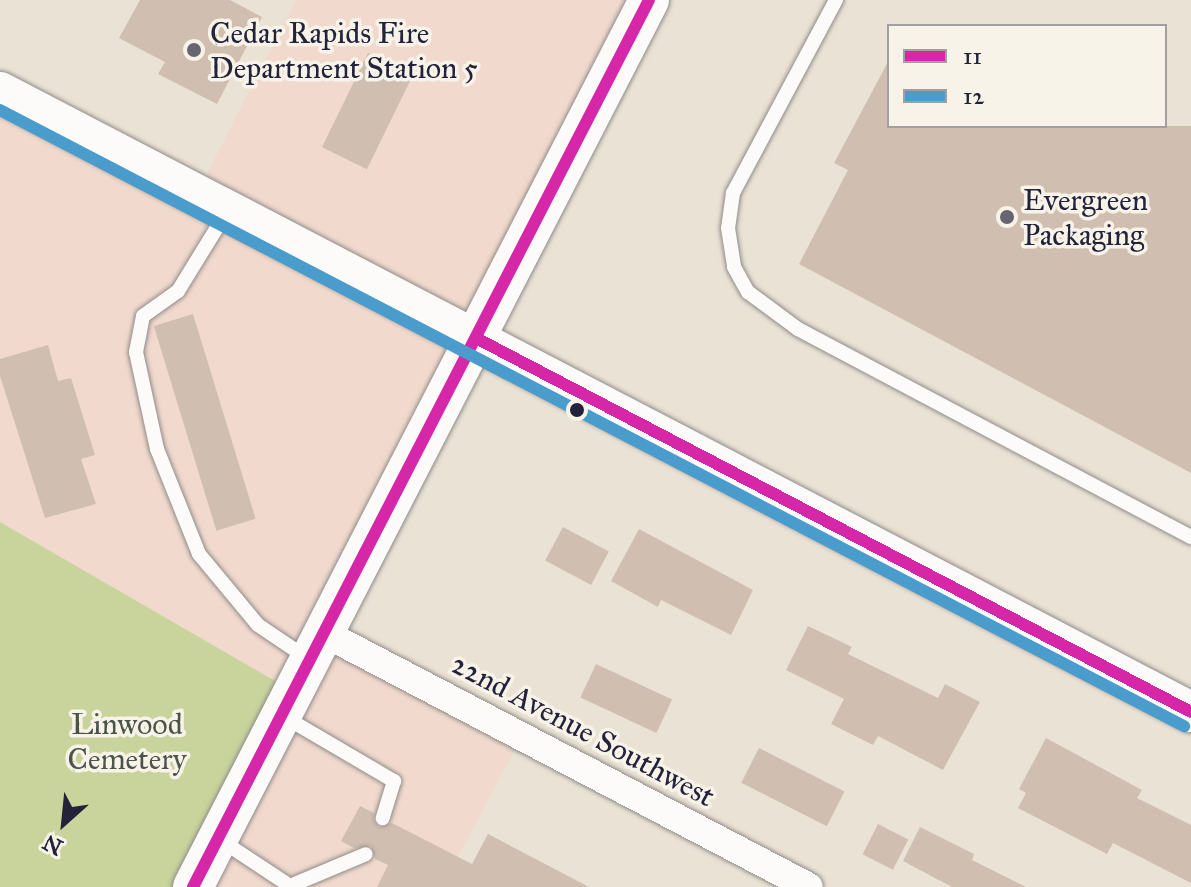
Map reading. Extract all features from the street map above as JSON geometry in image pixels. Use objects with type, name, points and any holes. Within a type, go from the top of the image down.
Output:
[{"type":"main road","points":[[193,887],[649,0]]},
{"type":"main road","points":[[0,92],[1191,712]]},
{"type":"street","name":"22nd Avenue Southwest","points":[[317,646],[809,887]]},
{"type":"lane","points":[[836,0],[733,193],[728,228],[734,267],[748,292],[798,329],[1191,537]]},
{"type":"lane","points":[[228,210],[178,291],[143,316],[136,352],[157,449],[199,554],[258,625],[317,646]]},
{"type":"lane","points":[[282,716],[394,781],[383,818]]},
{"type":"lane","points":[[218,839],[290,886],[366,854]]},
{"type":"shaded area","points":[[296,0],[626,0],[644,10],[325,632],[522,736],[442,887],[193,887],[294,692],[0,522],[0,92],[197,193]]},
{"type":"green space","name":"Linwood Cemetery","points":[[0,522],[294,692],[193,887],[0,887]]},
{"type":"building","name":"Cedar Rapids Fire Department Station 5","points":[[140,0],[230,0],[262,17],[217,104],[158,74],[165,62],[119,38]]},
{"type":"building","points":[[368,53],[413,75],[367,169],[322,147]]},
{"type":"building","name":"Evergreen Packaging","points":[[887,64],[887,128],[1191,126],[1191,473],[799,264],[848,170],[834,163]]},
{"type":"building","points":[[193,314],[256,519],[216,531],[154,326]]},
{"type":"building","points":[[48,345],[58,381],[71,378],[95,455],[81,459],[96,504],[45,518],[0,376],[0,359]]},
{"type":"building","points":[[563,527],[609,551],[591,585],[545,561]]},
{"type":"building","points":[[639,529],[753,590],[731,635],[661,600],[658,607],[611,581]]},
{"type":"building","points":[[808,626],[852,647],[848,654],[938,698],[945,684],[980,702],[943,770],[878,736],[873,745],[831,724],[844,699],[786,670]]},
{"type":"building","points":[[596,664],[672,699],[656,733],[580,698]]},
{"type":"building","points":[[1046,738],[1142,790],[1137,798],[1191,825],[1191,883],[1113,843],[1107,854],[1018,808],[1026,793],[1019,789]]},
{"type":"building","points":[[759,748],[845,792],[827,826],[741,783]]},
{"type":"building","points":[[360,806],[374,813],[374,821],[379,827],[392,823],[472,864],[488,834],[589,887],[377,887],[388,865],[375,859],[371,846],[354,848],[341,841]]},
{"type":"building","points":[[878,824],[908,839],[893,870],[863,854]]},
{"type":"building","points":[[920,827],[974,854],[972,860],[1026,887],[952,887],[903,861]]},
{"type":"transit line","name":"11","points":[[193,887],[649,0]]},
{"type":"transit line","name":"12","points":[[0,110],[1184,726]]},
{"type":"transit line","name":"11","points":[[476,338],[1191,712]]},
{"type":"place","name":"Cedar Rapids Fire Department Station 5","points":[[194,50]]},
{"type":"place","name":"Evergreen Packaging","points":[[1007,217]]}]
